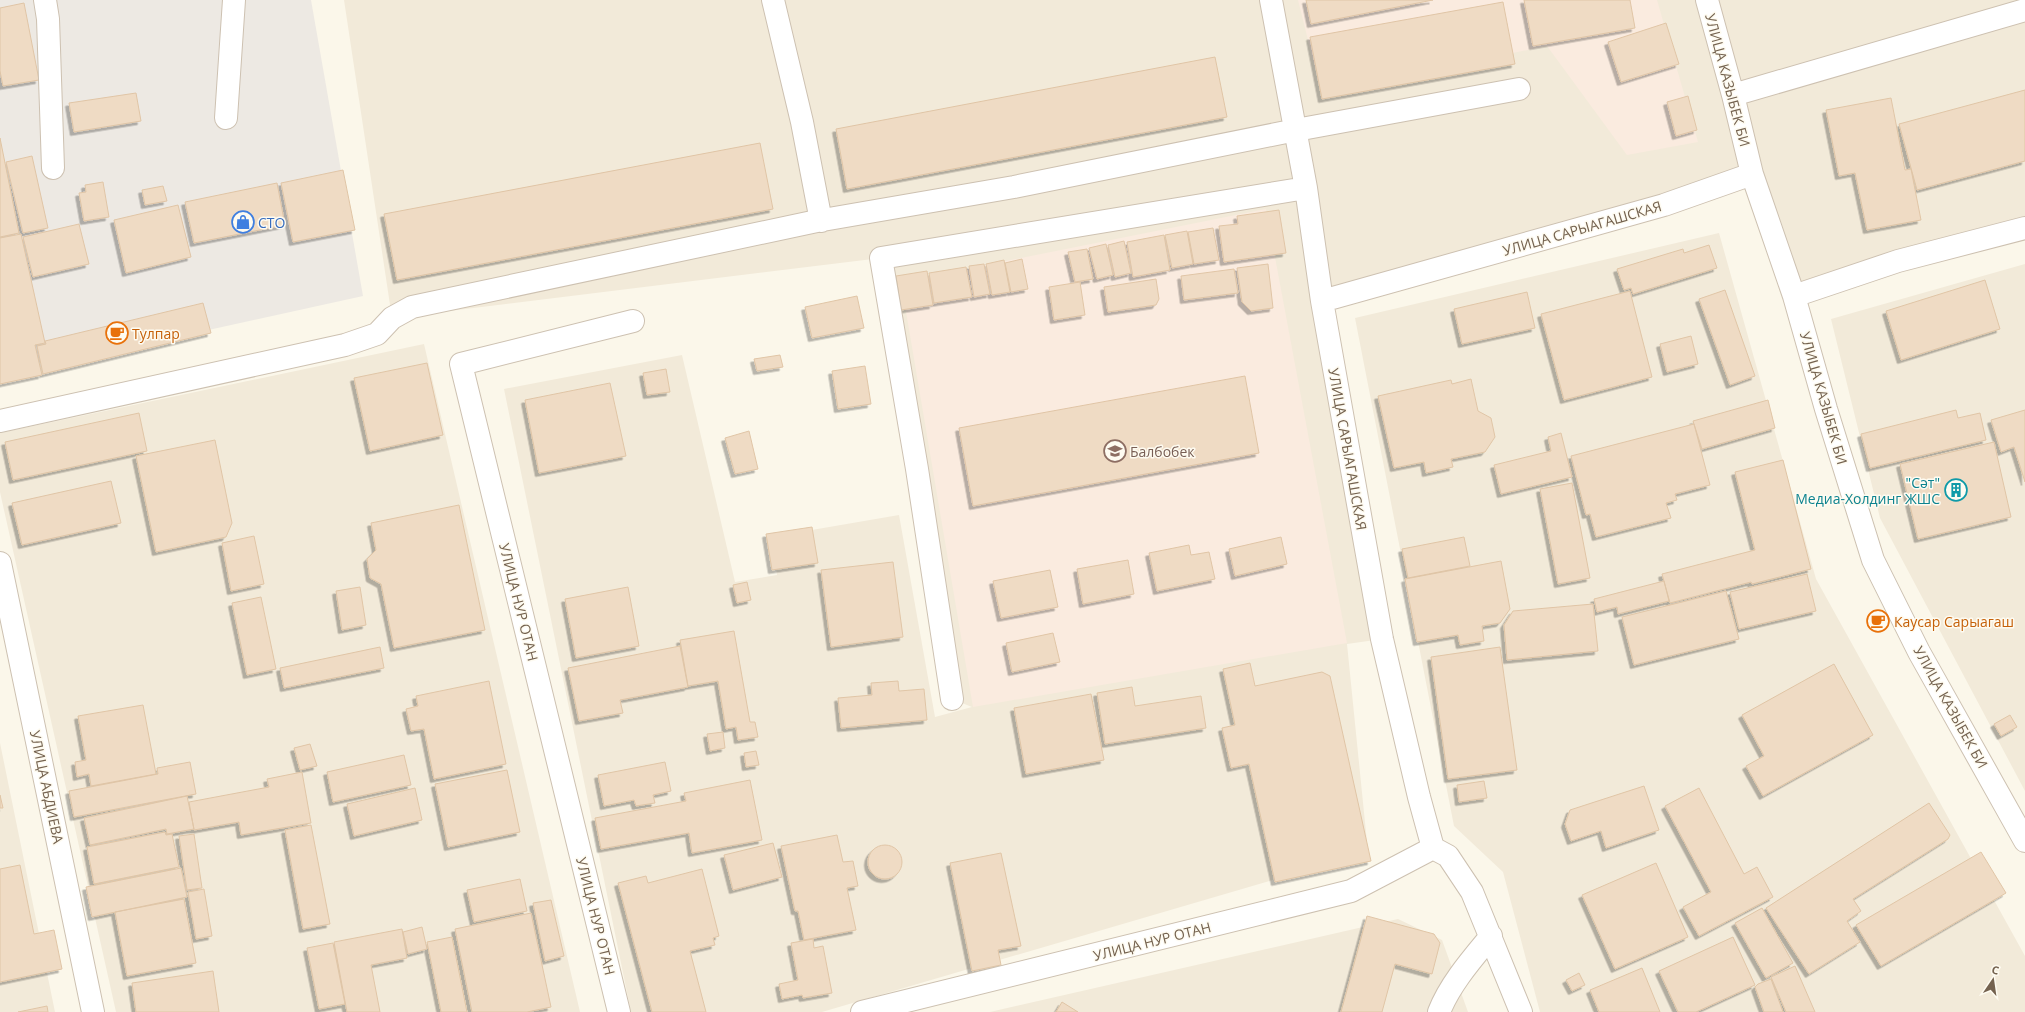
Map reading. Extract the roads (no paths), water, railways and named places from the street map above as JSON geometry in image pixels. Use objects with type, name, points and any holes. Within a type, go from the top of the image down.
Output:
[{"type":"street","points":[[45,0],[48,19],[53,168]]},
{"type":"street","points":[[226,118],[234,0]]},
{"type":"street","points":[[772,0],[802,122],[821,221]]},
{"type":"street","points":[[1271,0],[1306,188],[1322,301]]},
{"type":"street","name":"УЛИЦА КАЗЫБЕК БИ","points":[[1707,0],[1733,95],[1752,174],[1794,296],[1826,409],[1873,560],[1920,652],[2025,841]]},
{"type":"street","points":[[1733,95],[2025,10]]},
{"type":"street","points":[[0,421],[344,345],[377,334],[392,318],[412,307],[821,221],[1014,187],[1296,130],[1519,89]]},
{"type":"street","name":"УЛИЦА САРЫАГАШСКАЯ","points":[[1433,848],[1382,639],[1322,301],[1664,205],[1752,174]]},
{"type":"street","points":[[952,699],[917,469],[881,258],[1306,188]]},
{"type":"street","points":[[1794,296],[1898,261],[2025,228]]},
{"type":"street","name":"УЛИЦА НУР ОТАН","points":[[619,1012],[461,364],[633,321]]},
{"type":"street","name":"УЛИЦА АБДИЕВА","points":[[0,563],[93,1012]]},
{"type":"street","points":[[1433,848],[1448,856],[1472,892],[1521,1012]]},
{"type":"street","name":"УЛИЦА НУР ОТАН","points":[[862,1012],[1351,891],[1433,848]]},
{"type":"street","points":[[1439,1012],[1442,1003],[1470,962],[1491,936]]},
{"type":"place","name":"СТО","points":[[243,222]]},
{"type":"place","name":"Тулпар","points":[[117,333]]},
{"type":"place","name":"Балбобек","points":[[1115,451]]},
{"type":"place","name":"\"Сәт\" Медиа-Холдинг ЖШС","points":[[1956,490]]},
{"type":"place","name":"Каусар Сарыагаш","points":[[1878,621]]}]
